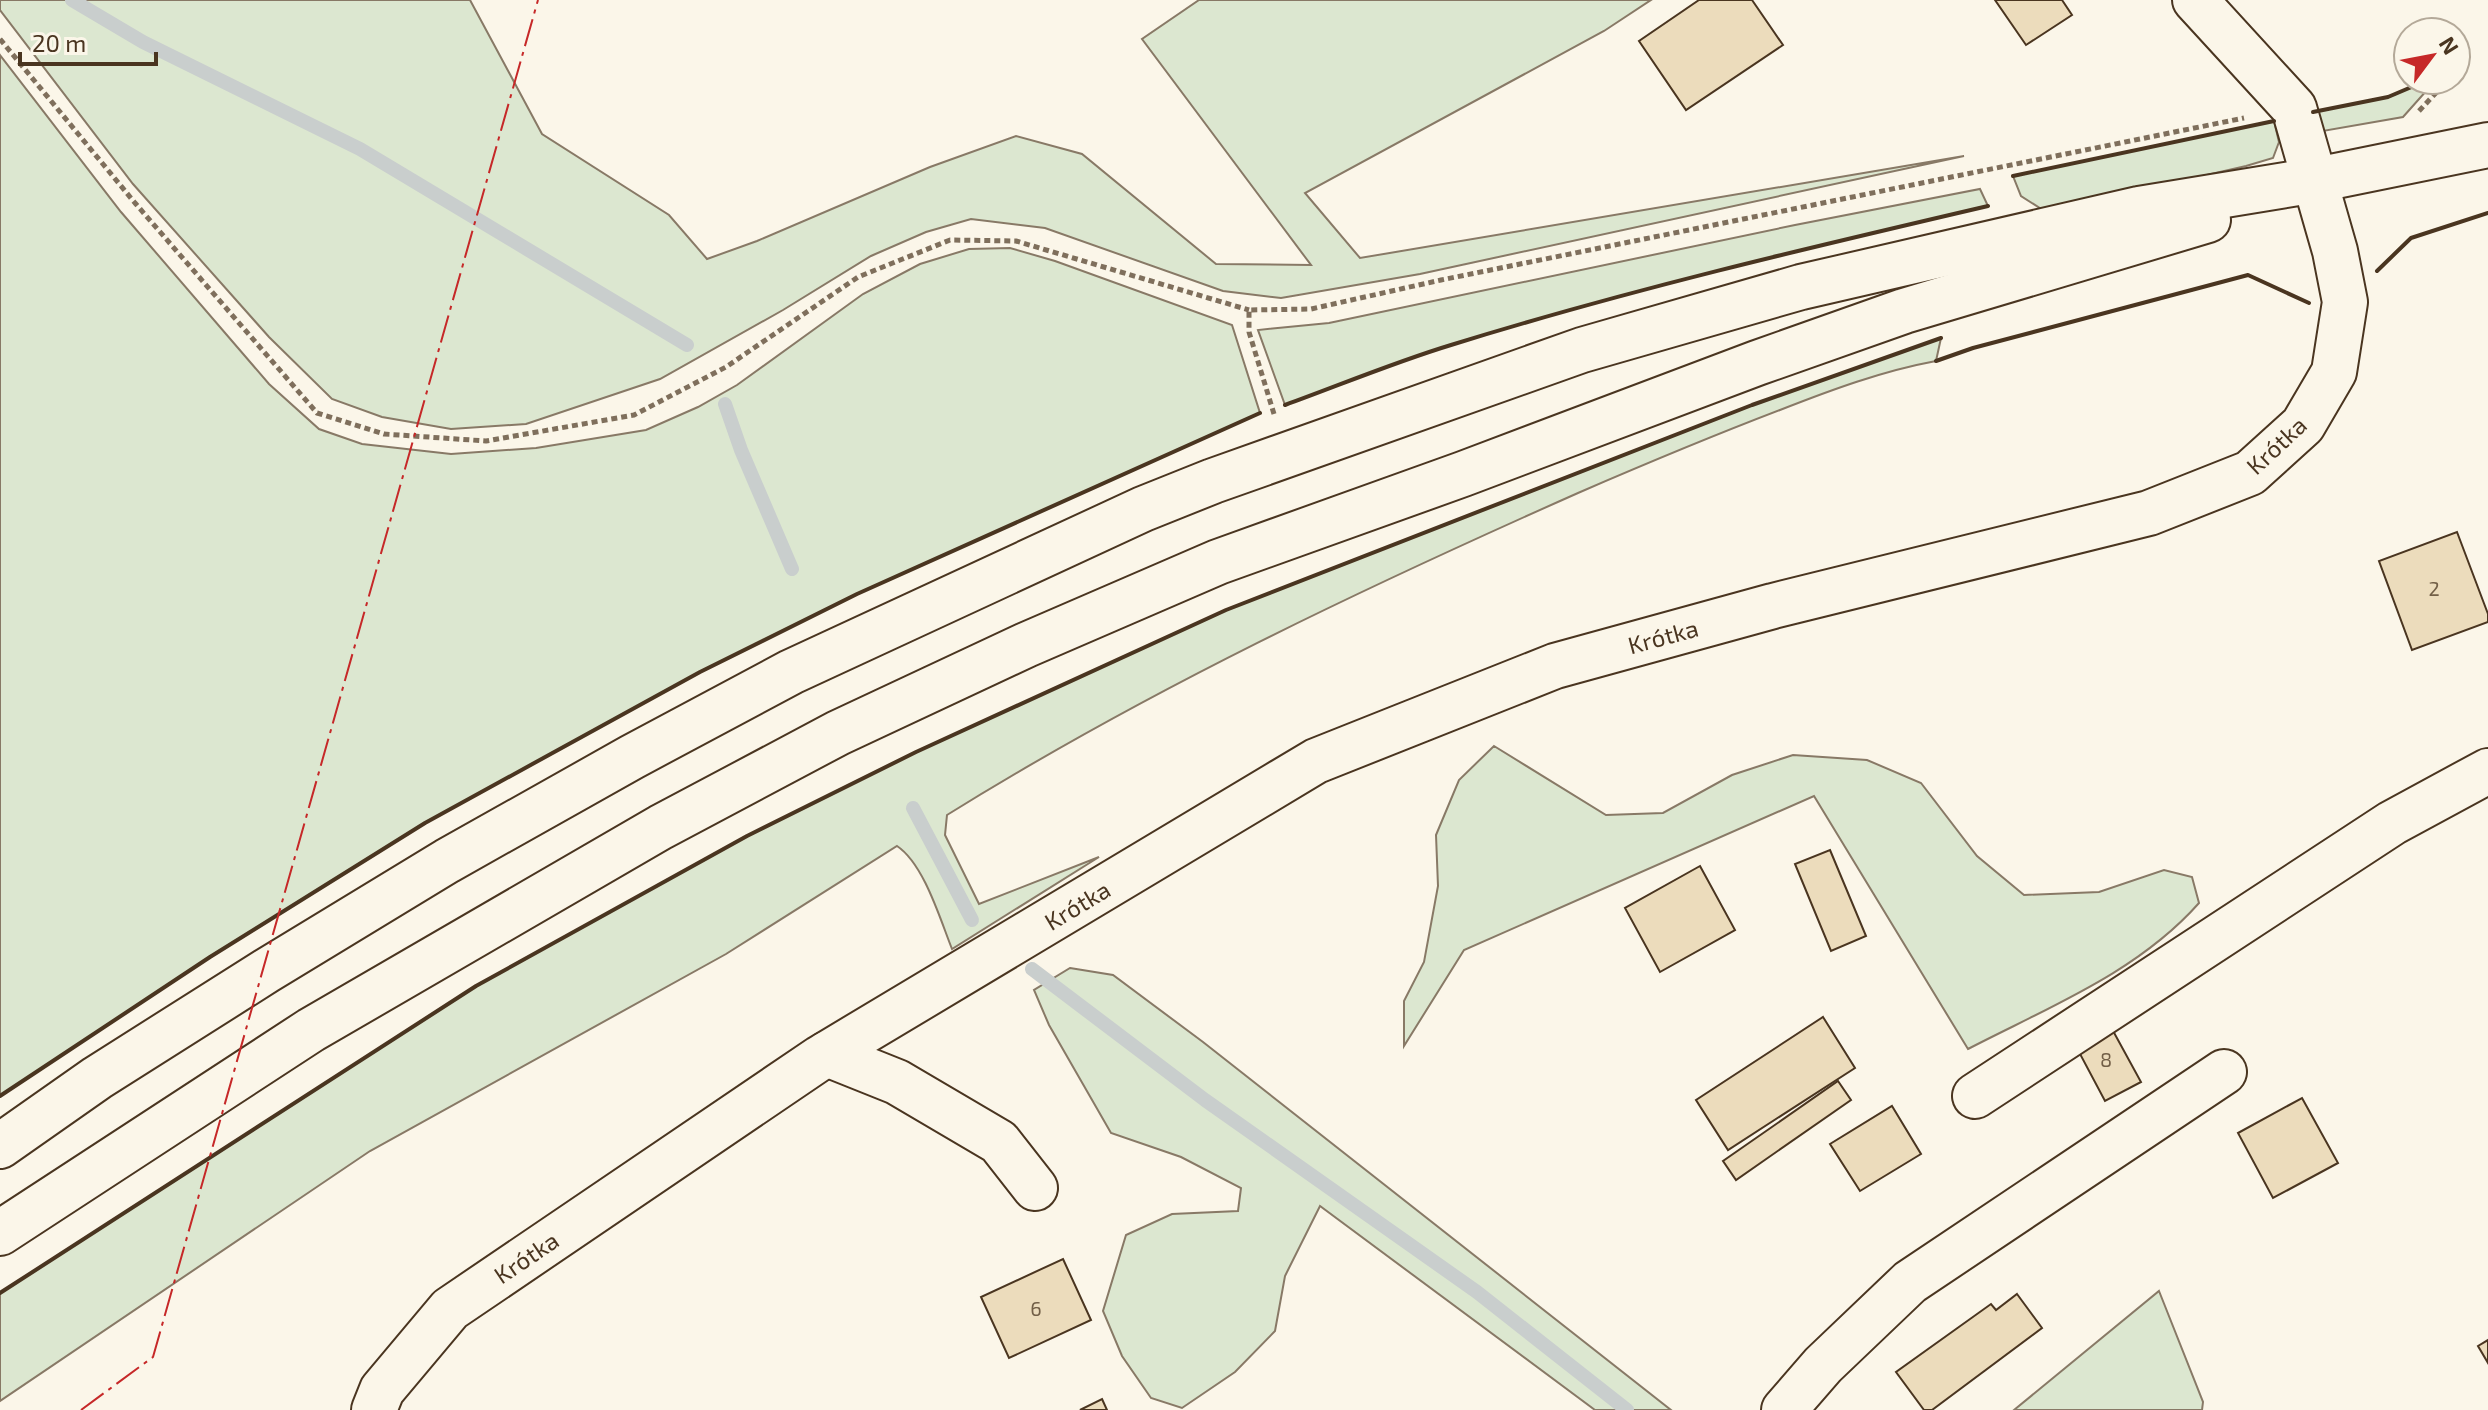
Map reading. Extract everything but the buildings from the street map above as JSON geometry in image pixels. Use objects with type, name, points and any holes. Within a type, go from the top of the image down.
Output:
[{"type":"main road","points":[[2195,0],[2294,108]]},
{"type":"main road","name":"Krótka","points":[[374,1410],[382,1390],[450,1309],[827,1054],[1316,761],[1555,666],[1773,606],[2149,513],[2250,473],[2303,425],[2334,372],[2345,302],[2335,251],[2294,108]]},
{"type":"main road","points":[[0,1146],[97,1078],[266,971],[447,861],[632,757],[791,672],[1143,509],[1228,475],[1582,350],[1801,287],[2139,209],[2316,180],[2488,145]]},
{"type":"main road","points":[[0,1233],[311,1030],[647,834],[838,733],[1026,645],[1218,562],[1771,358],[1904,311],[2193,226],[2316,180]]},
{"type":"main road","points":[[1975,1096],[2392,823],[2488,771]]},
{"type":"main road","points":[[827,1054],[897,1082],[999,1142],[1035,1188]]},
{"type":"main road","points":[[1784,1410],[1823,1365],[1910,1282],[2224,1072]]},
{"type":"path","points":[[0,39],[135,203],[317,413],[384,434],[486,441],[634,415],[726,367],[858,277],[950,240],[1016,241],[1249,310]]},
{"type":"path","points":[[1988,170],[2294,108]]},
{"type":"green space","points":[[0,0],[470,0],[542,134],[669,215],[707,259],[757,241],[930,167],[1016,136],[1082,154],[1216,264],[1311,265],[1142,39],[1199,0],[1651,0],[1604,31],[1305,193],[1360,258],[1964,156],[1420,274],[1281,298],[1223,291],[1045,228],[971,219],[926,232],[871,256],[660,379],[526,424],[451,429],[382,417],[332,399],[269,337],[133,184],[0,10]]},
{"type":"green space","points":[[0,55],[121,212],[269,384],[319,429],[362,444],[451,454],[536,448],[646,430],[698,407],[737,385],[863,294],[920,264],[969,249],[1010,248],[1055,261],[1232,325],[1260,413],[857,594],[700,672],[425,823],[210,957],[0,1096]]},
{"type":"green space","points":[[2422,96],[2403,117],[2323,131],[2313,112],[2388,97]]},
{"type":"green space","points":[[2274,121],[2279,142],[2273,158],[2046,212],[2021,196],[2013,176]]},
{"type":"green space","points":[[1980,189],[1988,206],[1584,306],[1430,352],[1285,405],[1258,330],[1329,323]]},
{"type":"green space","points":[[1941,338],[1936,361],[1818,395],[1578,493],[1336,604],[1100,725],[947,815],[945,835],[979,904],[1099,857],[952,949],[923,879],[907,854],[897,846],[726,954],[370,1151],[0,1401],[0,1293],[476,986],[747,836],[916,752],[1226,610],[1752,405]]},
{"type":"green space","points":[[1494,746],[1606,815],[1663,813],[1732,775],[1793,755],[1867,760],[1921,783],[1977,856],[2024,895],[2099,892],[2164,870],[2192,877],[2199,903],[2149,949],[2120,968],[2061,1003],[1968,1049],[1814,796],[1464,950],[1404,1046],[1404,1001],[1424,962],[1438,886],[1436,835],[1459,780]]},
{"type":"green space","points":[[1070,968],[1113,975],[1203,1042],[1671,1410],[1595,1410],[1320,1206],[1285,1276],[1275,1331],[1235,1372],[1182,1408],[1151,1398],[1122,1356],[1103,1311],[1126,1235],[1172,1214],[1238,1211],[1241,1188],[1181,1157],[1111,1133],[1049,1025],[1034,990]]},
{"type":"green space","points":[[2159,1291],[2203,1402],[2202,1410],[2014,1410]]},
{"type":"waterway","points":[[72,0],[143,42],[360,149],[687,345]]},
{"type":"waterway","points":[[725,404],[741,450],[792,569]]},
{"type":"waterway","points":[[913,808],[972,920]]},
{"type":"waterway","points":[[1032,969],[1205,1100],[1477,1292],[1627,1410]]},
{"type":"wall","points":[[2313,112],[2392,95]]},
{"type":"wall","points":[[2013,176],[2274,121]]},
{"type":"wall","points":[[1285,405],[1430,352],[1584,306],[1988,206]]},
{"type":"wall","points":[[2377,271],[2411,238],[2488,213]]},
{"type":"wall","points":[[1936,361],[1973,348],[2248,275],[2309,303]]},
{"type":"wall","points":[[0,1293],[476,986],[747,836],[916,752],[1226,610],[1752,405],[1941,338]]},
{"type":"wall","points":[[0,1096],[210,957],[425,823],[700,672],[857,594],[1260,413]]},
{"type":"power","points":[[81,1410],[153,1357],[538,0]]}]
